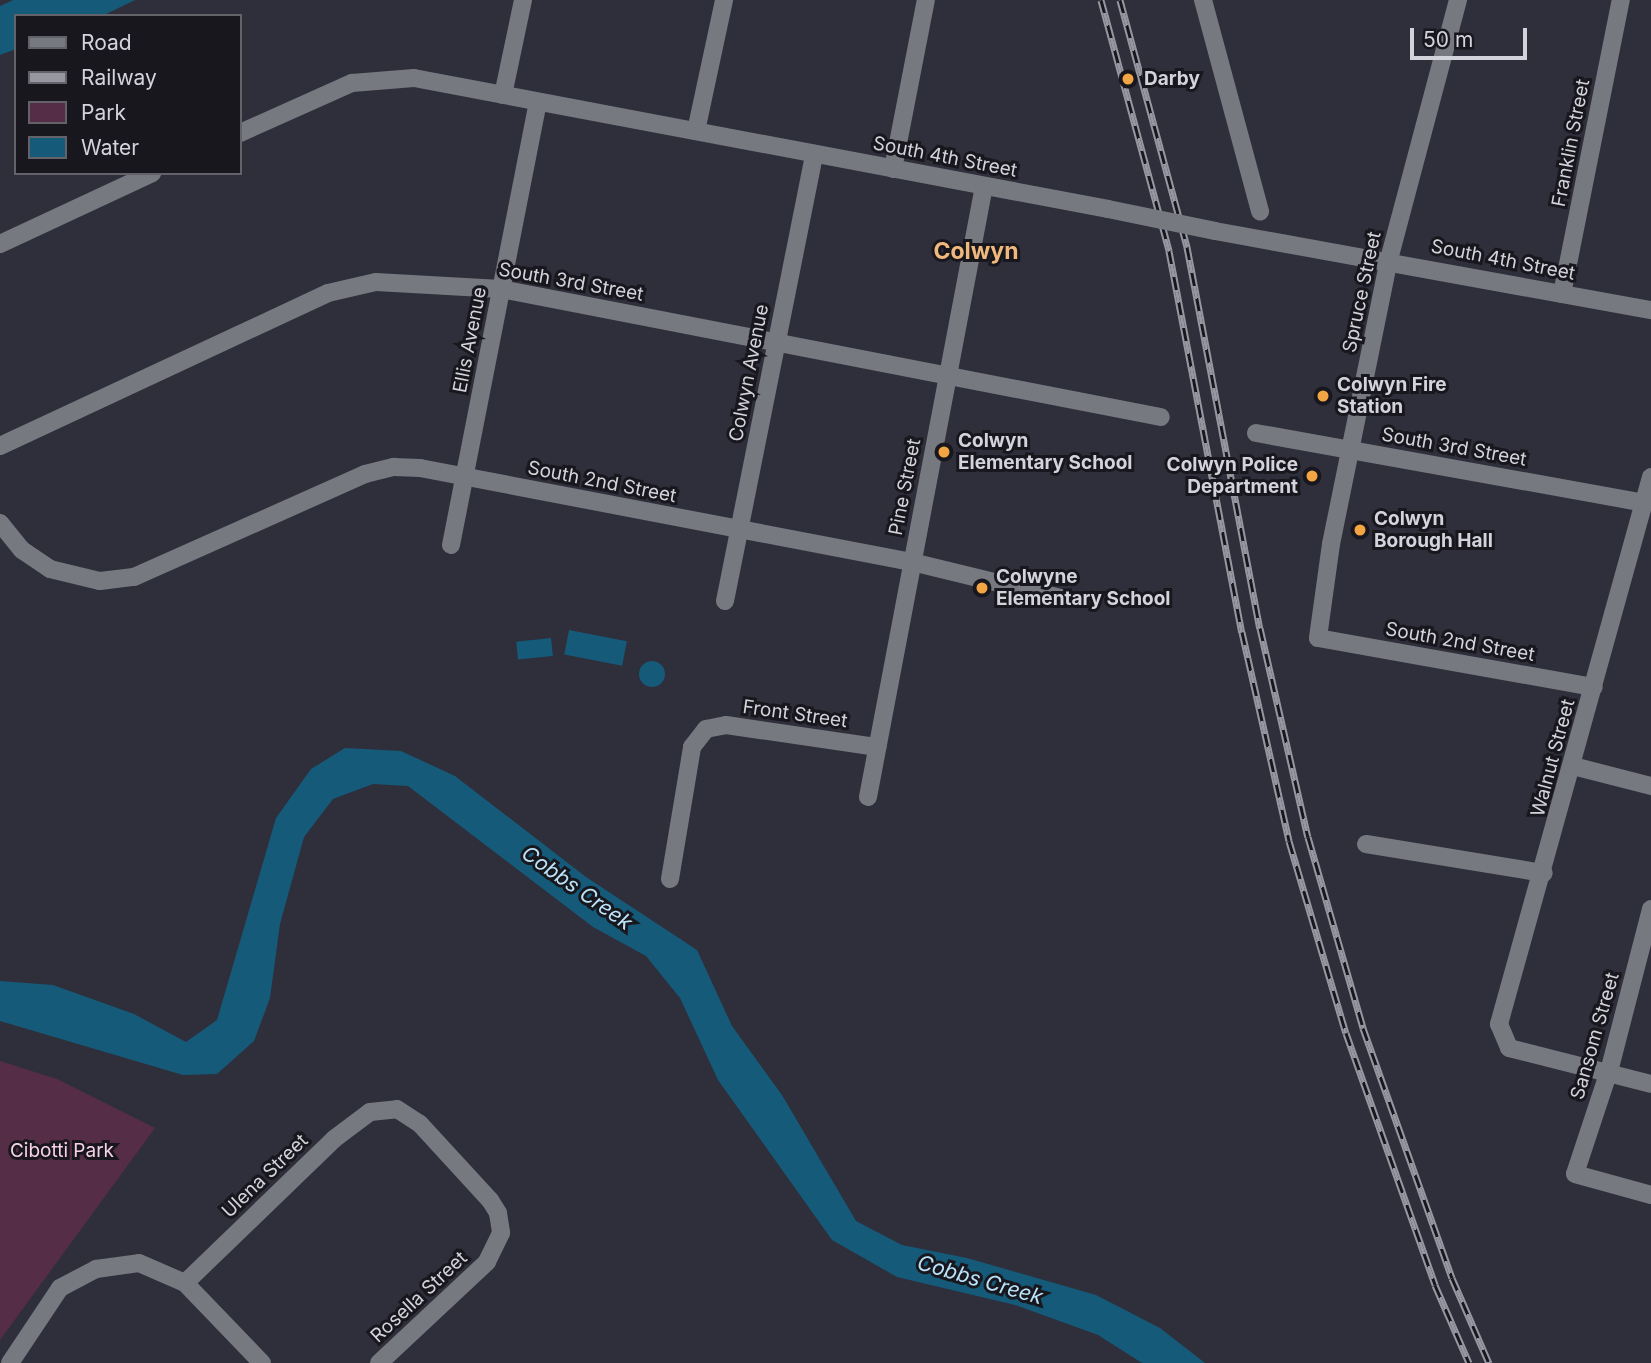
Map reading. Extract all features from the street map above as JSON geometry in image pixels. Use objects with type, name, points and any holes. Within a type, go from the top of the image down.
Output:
[{"type":"street","points":[[503,95],[523,0]]},
{"type":"street","points":[[696,131],[724,0]]},
{"type":"street","points":[[893,169],[926,0]]},
{"type":"street","points":[[1203,0],[1260,211]]},
{"type":"street","name":"Spruce Street","points":[[1318,638],[1350,450],[1389,259],[1458,0]]},
{"type":"street","name":"Franklin Street","points":[[1562,294],[1621,0]]},
{"type":"street","name":"South 4th Street","points":[[242,132],[333,89],[373,79],[414,78],[1215,231],[1389,259],[1651,310]]},
{"type":"street","name":"Ellis Avenue","points":[[451,545],[538,102]]},
{"type":"street","name":"Colwyn Avenue","points":[[725,601],[814,154]]},
{"type":"street","points":[[0,244],[148,175]]},
{"type":"street","name":"Pine Street","points":[[868,797],[984,186]]},
{"type":"street","name":"South 3rd Street","points":[[0,446],[328,293],[389,281],[501,289],[948,373],[1161,417]]},
{"type":"street","name":"South 3rd Street","points":[[1256,433],[1644,503]]},
{"type":"street","name":"South 2nd Street","points":[[0,523],[36,561],[68,575],[100,581],[152,573],[365,474],[407,467],[912,562],[1061,598]]},
{"type":"street","name":"Walnut Street","points":[[1609,1071],[1509,1048],[1499,1024],[1544,873],[1594,687],[1645,525],[1644,503],[1651,477]]},
{"type":"street","name":"South 2nd Street","points":[[1318,638],[1594,687]]},
{"type":"street","name":"Front Street","points":[[670,878],[692,747],[706,729],[726,725],[877,747]]},
{"type":"street","points":[[1573,766],[1651,786]]},
{"type":"street","points":[[1366,844],[1544,873]]},
{"type":"street","name":"Sansom Street","points":[[1651,909],[1609,1071],[1575,1174],[1651,1195]]},
{"type":"street","points":[[1609,1071],[1651,1084]]},
{"type":"street","name":"Rosella Street","points":[[379,1363],[487,1262],[496,1248],[501,1222],[490,1200],[420,1124],[397,1110],[382,1108]]},
{"type":"street","name":"Ulena Street","points":[[185,1283],[334,1139],[382,1108]]},
{"type":"street","points":[[10,1363],[60,1289],[80,1275],[110,1266],[139,1263],[185,1283],[261,1363]]},
{"type":"green space","name":"Cibotti Park","points":[[0,1061],[57,1079],[155,1128],[0,1340]]},
{"type":"water","points":[[13,0],[135,0],[106,14],[14,14],[14,50],[0,55],[0,6]]},
{"type":"water","points":[[569,630],[627,641],[622,666],[564,655]]},
{"type":"water","points":[[551,638],[553,656],[518,660],[516,642]]},
{"type":"water","points":[[652,661],[661,665],[665,674],[661,683],[652,687],[643,683],[639,674],[643,665]]},
{"type":"water","name":"Cobbs Creek","points":[[345,748],[401,751],[455,776],[586,877],[697,950],[732,1026],[782,1095],[856,1221],[902,1245],[967,1258],[1096,1295],[1160,1328],[1205,1363],[1142,1363],[1098,1335],[1015,1305],[897,1277],[832,1240],[718,1080],[680,998],[646,956],[593,927],[408,786],[373,784],[333,799],[304,837],[280,924],[270,998],[254,1041],[217,1074],[183,1075],[0,1021],[0,981],[53,985],[134,1014],[186,1042],[217,1020],[276,818],[311,769]]},
{"type":"railway","points":[[1101,0],[1169,251],[1242,632],[1289,841],[1346,1033],[1435,1285],[1469,1363]]},
{"type":"railway","points":[[1120,0],[1187,247],[1260,628],[1308,837],[1363,1028],[1452,1278],[1489,1363]]},
{"type":"place","name":"Darby","points":[[1128,79]]},
{"type":"place","name":"Colwyn Fire Station","points":[[1323,396]]},
{"type":"place","name":"Colwyn Elementary School","points":[[944,452]]},
{"type":"place","name":"Colwyn Police Department","points":[[1312,476]]},
{"type":"place","name":"Colwyn Borough Hall","points":[[1360,530]]},
{"type":"place","name":"Colwyne Elementary School","points":[[982,588]]},
{"type":"district","name":"Colwyn","points":[[976,251]]}]
